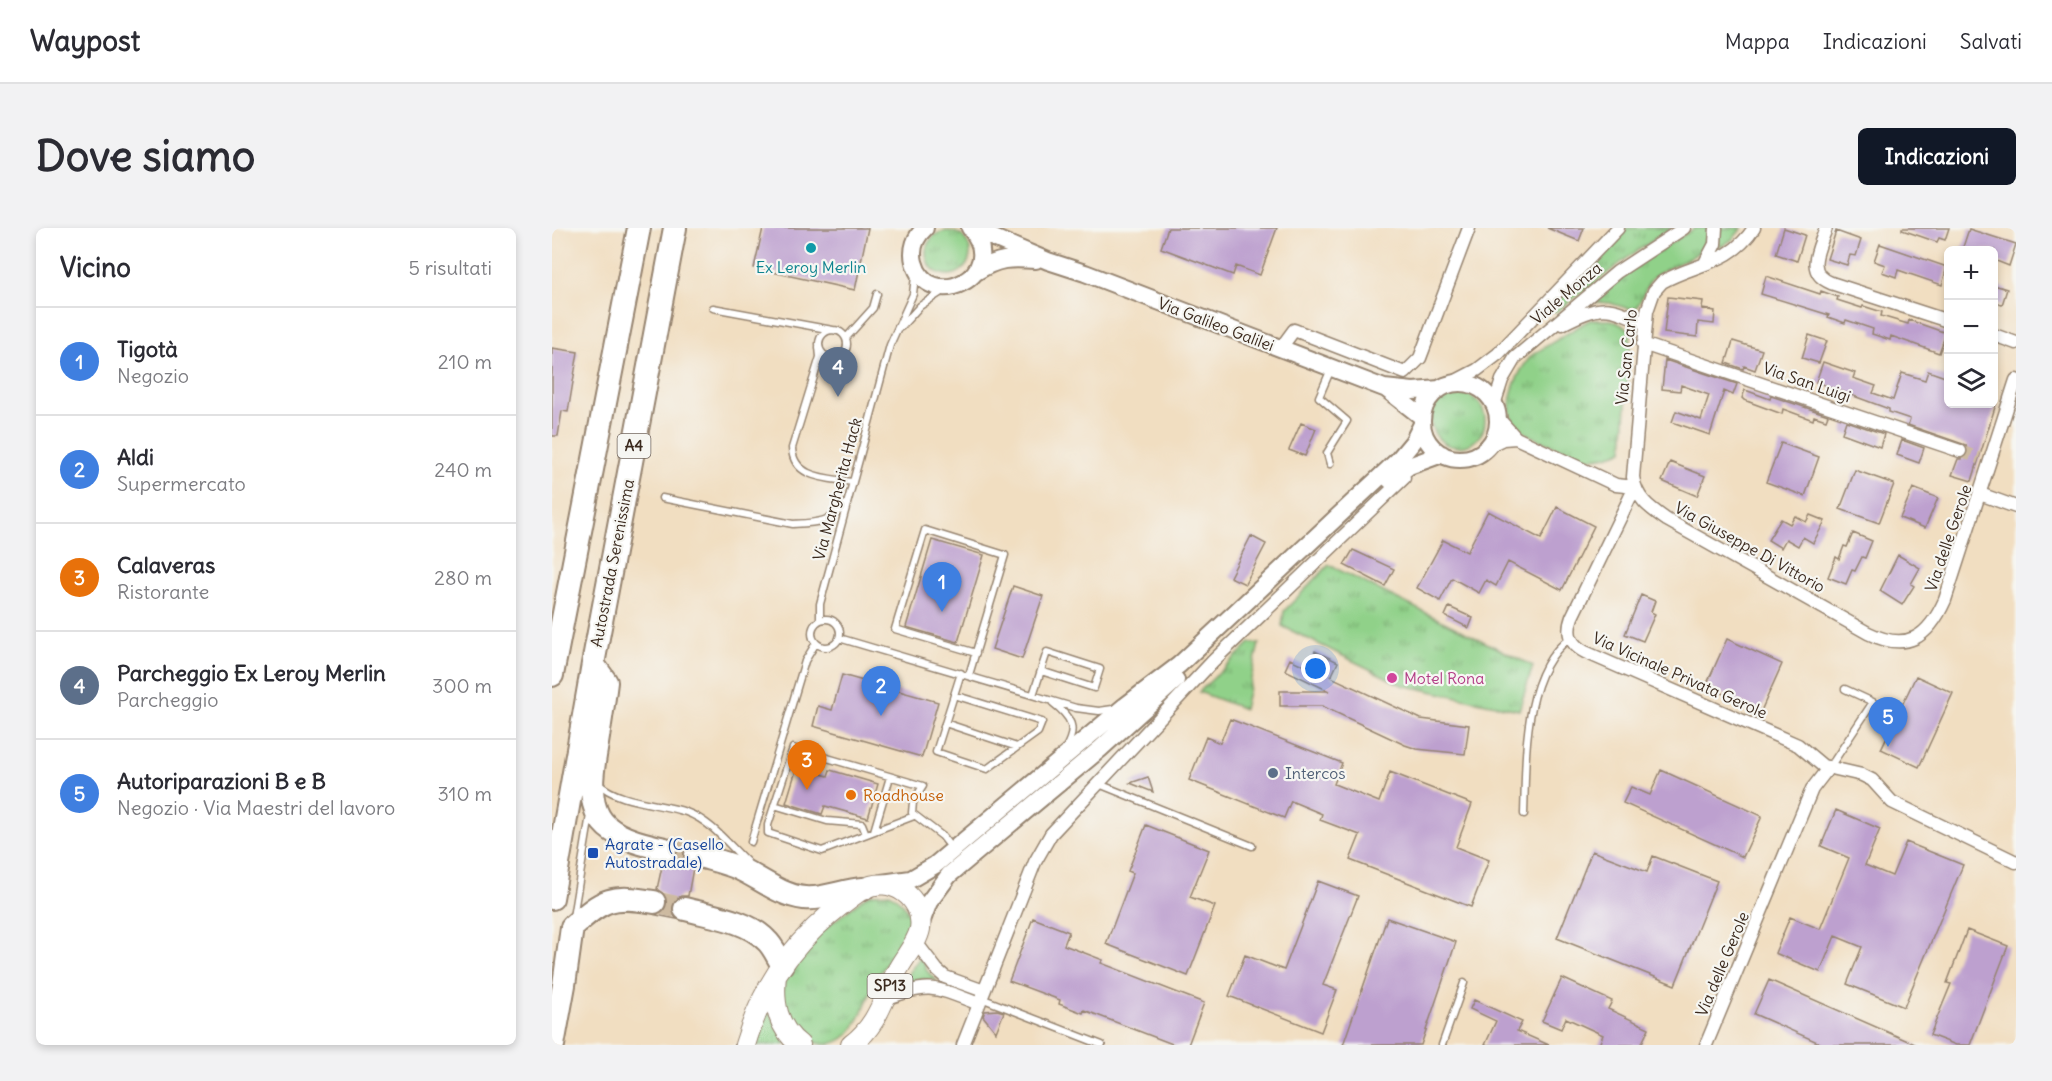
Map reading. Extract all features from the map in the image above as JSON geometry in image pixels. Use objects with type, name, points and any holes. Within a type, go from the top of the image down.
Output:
[{"type":"highway","name":"A4","points":[[552,675],[639,228]]},
{"type":"highway","name":"Autostrada Serenissima","points":[[552,898],[593,663],[675,228]]},
{"type":"highway","points":[[552,618],[624,301]]},
{"type":"highway","points":[[593,663],[606,682],[593,768],[592,801],[602,819],[616,833],[631,841],[665,849]]},
{"type":"highway","points":[[696,855],[735,867],[785,893],[805,898],[818,898],[870,886]]},
{"type":"highway","points":[[553,1045],[572,927],[596,907],[613,899],[625,897],[654,903]]},
{"type":"highway","points":[[685,909],[742,926],[759,934],[770,944],[779,969]]},
{"type":"main road","points":[[745,1045],[758,1006],[779,969],[801,940],[835,910],[870,886],[896,887],[910,897],[918,909],[918,932]]},
{"type":"main road","name":"SP13","points":[[851,1045],[868,1030],[918,932]]},
{"type":"main road","points":[[779,969],[775,997],[779,1019],[788,1034],[800,1045]]},
{"type":"main road","points":[[874,1045],[881,1008]]},
{"type":"street","points":[[925,228],[916,240],[913,249],[915,266],[928,282],[948,288]]},
{"type":"street","points":[[970,228],[976,235],[981,253],[976,272]]},
{"type":"street","name":"Via Galileo Galilei","points":[[970,228],[1048,261],[1085,273],[1384,388],[1413,391],[1445,387]]},
{"type":"street","points":[[1280,349],[1294,330],[1405,374],[1420,358],[1469,228]]},
{"type":"street","name":"Viale Monza","points":[[1445,387],[1482,367],[1498,354],[1618,228]]},
{"type":"street","name":"Viale Monza","points":[[1496,412],[1502,380],[1515,358],[1627,265],[1684,228]]},
{"type":"street","points":[[1705,263],[1715,244],[1716,228]]},
{"type":"street","name":"Via San Carlo","points":[[1635,487],[1633,467],[1648,304],[1659,284],[1734,251],[1745,242],[1754,228]]},
{"type":"street","points":[[1826,228],[1815,262],[1815,269],[1820,277],[1831,283],[1944,320]]},
{"type":"street","name":"Via Galileo Galilei","points":[[948,288],[964,283],[976,272],[1000,260],[1010,258],[1048,261]]},
{"type":"street","points":[[1542,334],[1580,315],[1601,309],[1619,311],[1645,324]]},
{"type":"street","points":[[1998,336],[2016,343]]},
{"type":"street","name":"Via San Luigi","points":[[1643,345],[1960,451]]},
{"type":"street","name":"Via delle Gerole","points":[[1857,627],[1883,640],[1895,643],[1911,640],[1930,627],[1938,615],[1980,494],[1985,460],[2016,380]]},
{"type":"street","points":[[870,886],[910,879],[935,865],[1125,706],[1179,665],[1398,460],[1413,442],[1428,401],[1445,387],[1462,383],[1475,386],[1486,394],[1496,412],[1516,438],[1616,485],[1635,487]]},
{"type":"street","name":"Via Galileo Galilei","points":[[1384,388],[1422,421]]},
{"type":"street","points":[[1488,446],[1496,431],[1496,412]]},
{"type":"street","points":[[1422,421],[1428,441],[1445,455],[1458,459],[1470,457],[1503,439],[1516,438]]},
{"type":"street","points":[[963,1045],[1041,850],[1058,825],[1213,661],[1389,491],[1411,473],[1445,455]]},
{"type":"street","name":"SP13","points":[[918,932],[934,894],[955,870],[1149,705],[1393,477],[1412,465],[1445,455]]},
{"type":"street","name":"Via Giuseppe Di Vittorio","points":[[1635,487],[1642,501],[1662,516],[1857,627]]},
{"type":"street","name":"Via Vicinale Privata Gerole","points":[[1635,487],[1572,617],[1569,627],[1570,638],[1585,652],[1798,745],[1816,761],[1829,767]]},
{"type":"street","points":[[1980,494],[2016,507]]},
{"type":"street","points":[[1829,767],[1852,771],[1872,780],[1892,802],[2016,862]]},
{"type":"street","name":"Via delle Gerole","points":[[1706,1045],[1812,789],[1829,767]]},
{"type":"street","points":[[918,932],[937,970],[981,998]]},
{"type":"street","points":[[881,1008],[913,989],[938,989],[981,998]]},
{"type":"lane","name":"Via Margherita Hack","points":[[820,620],[820,604],[890,345],[913,294],[915,266]]},
{"type":"lane","name":"Via Margherita Hack","points":[[897,332],[920,306],[948,288]]},
{"type":"lane","points":[[817,365],[843,355],[846,351],[846,338],[873,308],[877,294]]},
{"type":"lane","points":[[712,308],[813,325],[838,331],[846,338]]},
{"type":"lane","points":[[813,325],[818,332],[817,365],[792,448],[793,459],[803,471],[852,482]]},
{"type":"lane","points":[[819,345],[826,332],[838,331]]},
{"type":"lane","points":[[819,345],[826,357],[834,358]]},
{"type":"lane","points":[[1330,464],[1327,453],[1347,421],[1319,397],[1332,369]]},
{"type":"lane","points":[[662,498],[793,525],[830,519],[840,512],[848,496]]},
{"type":"lane","points":[[969,675],[976,653],[1005,555],[925,530],[895,629],[976,653]]},
{"type":"lane","points":[[825,618],[834,621],[839,628],[839,638],[829,647],[824,647],[816,643],[812,635],[813,626],[825,618]]},
{"type":"lane","points":[[839,638],[1090,711],[1107,711],[1125,706]]},
{"type":"lane","points":[[1524,814],[1528,734],[1533,704],[1551,658],[1558,648],[1570,638]]},
{"type":"lane","points":[[751,842],[805,661],[816,643]]},
{"type":"lane","points":[[1033,694],[1047,652],[1100,669],[1094,688],[1041,671]]},
{"type":"lane","points":[[954,695],[1042,722],[1038,732],[987,769],[936,752],[945,723],[961,673]]},
{"type":"lane","points":[[1829,767],[1873,702],[1845,689]]},
{"type":"lane","points":[[1047,699],[1066,714],[1072,727],[1071,738],[1055,764]]},
{"type":"lane","points":[[945,723],[1017,747]]},
{"type":"lane","points":[[914,816],[822,851],[768,833],[768,825],[793,748],[923,786],[912,806],[914,816],[942,836],[953,850]]},
{"type":"lane","points":[[593,768],[596,781],[611,793],[686,812],[702,819],[773,887]]},
{"type":"lane","points":[[870,833],[890,777]]},
{"type":"lane","points":[[1099,784],[1252,846]]},
{"type":"lane","points":[[572,927],[592,801]]},
{"type":"lane","points":[[774,805],[827,821],[862,824],[870,833]]},
{"type":"lane","points":[[1443,1045],[1464,983]]},
{"type":"lane","points":[[981,998],[1102,1045]]},
{"type":"green space","points":[[1627,228],[1672,228],[1634,253],[1556,312],[1552,311],[1553,306]]},
{"type":"green space","points":[[1695,228],[1707,228],[1702,248],[1688,259],[1652,279],[1636,308],[1629,309],[1610,303],[1595,302],[1626,273]]},
{"type":"green space","points":[[1719,228],[1742,228],[1733,239],[1719,248]]},
{"type":"green space","points":[[948,231],[957,232],[964,237],[969,244],[969,262],[964,269],[957,274],[948,275],[939,274],[932,269],[927,262],[926,253],[927,244],[932,237],[939,232]]},
{"type":"green space","points":[[1589,320],[1612,320],[1631,330],[1623,450],[1594,458],[1568,453],[1530,436],[1520,429],[1510,412],[1512,391],[1526,362],[1532,355]]},
{"type":"green space","points":[[1458,393],[1468,395],[1477,401],[1483,410],[1485,420],[1483,430],[1477,439],[1468,445],[1458,447],[1448,445],[1439,439],[1433,430],[1431,420],[1433,410],[1439,401],[1448,395]]},
{"type":"green space","points":[[1329,565],[1533,666],[1519,710],[1402,685],[1282,626],[1284,611]]},
{"type":"green space","points":[[1250,643],[1259,644],[1244,709],[1199,692]]},
{"type":"green space","points":[[890,893],[901,902],[909,917],[908,927],[901,942],[877,978],[852,1030],[836,1042],[824,1044],[809,1040],[801,1035],[791,1023],[783,1007],[782,991],[795,960],[820,933],[862,899],[869,895]]},
{"type":"green space","points":[[921,956],[927,971],[937,981],[922,979],[907,982],[909,972]]},
{"type":"green space","points":[[767,1007],[787,1043],[750,1045]]},
{"type":"building","name":"Ex Leroy Merlin","points":[[763,228],[868,228],[855,290],[754,268]]},
{"type":"building","points":[[1168,228],[1277,228],[1260,275],[1236,266],[1233,275],[1161,248]]},
{"type":"building","points":[[1547,228],[1584,228],[1579,241]]},
{"type":"building","points":[[1784,228],[1805,235],[1797,261],[1776,254]]},
{"type":"building","points":[[1902,228],[1949,228],[1945,240],[1939,238],[1937,242],[1902,230]]},
{"type":"building","points":[[1969,229],[2016,244],[2009,266],[1998,262],[1998,246],[1963,246]]},
{"type":"building","points":[[1836,231],[1861,240],[1856,256],[1850,255],[1847,265],[1827,259]]},
{"type":"building","points":[[1880,244],[1944,266],[1942,285],[1898,270],[1896,277],[1882,272],[1885,265],[1874,261]]},
{"type":"building","points":[[1766,276],[1820,294],[1821,291],[1838,297],[1837,300],[1862,308],[1863,306],[1882,312],[1881,316],[1908,324],[1909,320],[1944,332],[1944,339],[1939,353],[1891,336],[1890,340],[1872,334],[1873,329],[1846,320],[1845,323],[1828,317],[1829,315],[1761,294]]},
{"type":"building","points":[[1998,286],[2007,289],[2002,305],[1998,304]]},
{"type":"building","points":[[1668,297],[1703,301],[1702,309],[1715,311],[1714,324],[1698,322],[1697,337],[1664,333]]},
{"type":"building","points":[[1809,335],[1827,341],[1819,363],[1802,358]]},
{"type":"building","points":[[1733,341],[1762,350],[1755,370],[1744,366],[1743,369],[1726,363]]},
{"type":"building","points":[[552,348],[578,352],[568,412],[562,411],[558,436],[552,436]]},
{"type":"building","points":[[1665,360],[1737,384],[1733,395],[1724,391],[1710,435],[1672,422],[1676,411],[1701,420],[1709,395],[1681,385],[1680,391],[1662,389]]},
{"type":"building","points":[[1823,362],[1855,373],[1853,378],[1876,386],[1873,393],[1893,400],[1902,373],[1925,380],[1928,371],[1944,377],[1944,408],[1995,408],[1972,481],[1952,475],[1958,459],[1968,454],[1966,445],[1908,425],[1910,419],[1889,412],[1889,409],[1816,382]]},
{"type":"building","points":[[1745,390],[1828,415],[1826,420],[1814,416],[1813,420],[1783,409],[1782,414],[1744,400],[1742,398]]},
{"type":"building","points":[[1846,421],[1884,434],[1880,447],[1842,433]]},
{"type":"building","points":[[1301,423],[1316,429],[1305,456],[1289,450]]},
{"type":"building","points":[[1902,440],[1924,448],[1919,463],[1897,455]]},
{"type":"building","points":[[1781,443],[1819,457],[1805,496],[1766,482]]},
{"type":"building","points":[[1670,462],[1705,476],[1697,496],[1662,481]]},
{"type":"building","points":[[1855,470],[1894,484],[1879,523],[1840,509]]},
{"type":"building","points":[[1913,488],[1938,498],[1925,528],[1900,518]]},
{"type":"building","points":[[1557,507],[1594,526],[1562,590],[1508,562],[1496,586],[1486,580],[1479,593],[1452,578],[1440,601],[1417,588],[1443,540],[1467,552],[1488,511],[1541,539]]},
{"type":"building","points":[[1810,515],[1825,521],[1813,543],[1803,537],[1798,546],[1786,539],[1781,548],[1768,540],[1781,519],[1790,524],[1795,516],[1806,522]]},
{"type":"building","points":[[1853,533],[1872,541],[1865,558],[1862,557],[1855,571],[1852,570],[1846,584],[1828,577],[1836,557],[1839,559]]},
{"type":"building","points":[[1251,536],[1266,544],[1245,584],[1230,577]]},
{"type":"building","points":[[932,540],[984,555],[958,642],[906,627]]},
{"type":"building","points":[[1353,550],[1394,569],[1385,586],[1344,565]]},
{"type":"building","points":[[1898,555],[1920,568],[1911,584],[1914,586],[1902,605],[1880,591]]},
{"type":"building","points":[[1013,586],[1043,596],[1022,659],[992,649]]},
{"type":"building","points":[[1641,595],[1655,601],[1651,612],[1655,614],[1643,641],[1625,634]]},
{"type":"building","points":[[1449,607],[1473,618],[1469,628],[1445,616]]},
{"type":"building","points":[[1727,639],[1782,664],[1761,711],[1706,686]]},
{"type":"building","points":[[1315,651],[1338,662],[1331,677],[1421,719],[1469,725],[1465,754],[1417,749],[1405,745],[1322,706],[1280,706],[1280,691],[1329,691],[1285,670],[1290,659],[1307,667]]},
{"type":"building","points":[[842,675],[938,702],[922,757],[813,726],[818,706],[832,710]]},
{"type":"building","points":[[1916,676],[1953,693],[1919,767],[1881,749]]},
{"type":"building","points":[[1230,719],[1342,763],[1334,784],[1379,802],[1390,772],[1472,804],[1456,847],[1489,860],[1471,907],[1350,860],[1360,835],[1320,820],[1322,814],[1291,801],[1284,818],[1189,780],[1206,737],[1220,743]]},
{"type":"building","points":[[797,767],[828,776],[830,770],[878,784],[868,818],[825,806],[822,814],[786,803]]},
{"type":"building","points":[[1661,770],[1762,816],[1743,857],[1623,803],[1631,787],[1650,795]]},
{"type":"building","points":[[1148,777],[1153,792],[1130,783]]},
{"type":"building","points":[[1836,810],[1880,829],[1865,865],[1892,876],[1906,842],[1963,865],[1904,1007],[1847,984],[1862,947],[1835,936],[1820,972],[1775,953],[1790,917],[1820,929],[1849,858],[1821,846]]},
{"type":"building","points":[[1146,825],[1209,850],[1190,897],[1215,906],[1188,976],[1106,944],[1133,873],[1128,871]]},
{"type":"building","points":[[678,845],[686,847],[683,859],[693,868],[688,896],[681,896],[672,905],[672,913],[677,919],[656,915],[664,911],[667,903],[666,897],[657,889],[663,862],[669,862],[675,858]]},
{"type":"building","points":[[1592,851],[1647,872],[1653,856],[1717,881],[1675,985],[1557,938]]},
{"type":"building","points":[[1318,881],[1358,896],[1323,985],[1337,990],[1321,1032],[1229,996],[1245,955],[1284,970]]},
{"type":"building","points":[[1033,918],[1069,932],[1064,945],[1103,960],[1101,963],[1204,1003],[1188,1045],[1175,1045],[1084,1010],[1083,1013],[1059,1004],[1060,1000],[1009,981]]},
{"type":"building","points":[[1387,918],[1456,942],[1421,1045],[1343,1045]]},
{"type":"building","points":[[1967,930],[2008,946],[1970,1045],[1956,1045],[1930,1035],[1951,984],[1947,983]]},
{"type":"building","points":[[1562,978],[1612,1001],[1608,1009],[1649,1028],[1641,1045],[1599,1045],[1603,1035],[1566,1018],[1561,1029],[1542,1021]]},
{"type":"building","points":[[1769,980],[1917,1045],[1824,1045],[1754,1014]]},
{"type":"building","points":[[1474,1000],[1522,1022],[1517,1031],[1549,1045],[1485,1045],[1496,1021],[1470,1009]]},
{"type":"building","points":[[985,1011],[1004,1012],[996,1032],[983,1016]]},
{"type":"tunnel","points":[[1960,451],[1979,458]]},
{"type":"tunnel","points":[[665,849],[696,855]]},
{"type":"tunnel","points":[[654,902],[685,909]]},
{"type":"place","name":"Ex Leroy Merlin","points":[[811,248]]},
{"type":"place","name":"Parcheggio Ex Leroy Merlin","points":[[838,397]]},
{"type":"place","name":"Tigotà","points":[[942,612]]},
{"type":"place","name":"Motel Rona","points":[[1392,678]]},
{"type":"place","name":"Aldi","points":[[881,716]]},
{"type":"place","name":"Autoriparazioni B e B","points":[[1888,747]]},
{"type":"place","name":"Intercos","points":[[1273,773]]},
{"type":"place","name":"Calaveras","points":[[807,790]]},
{"type":"place","name":"Roadhouse","points":[[851,795]]},
{"type":"place","name":"Agrate - (Casello Autostradale)","points":[[593,853]]}]
